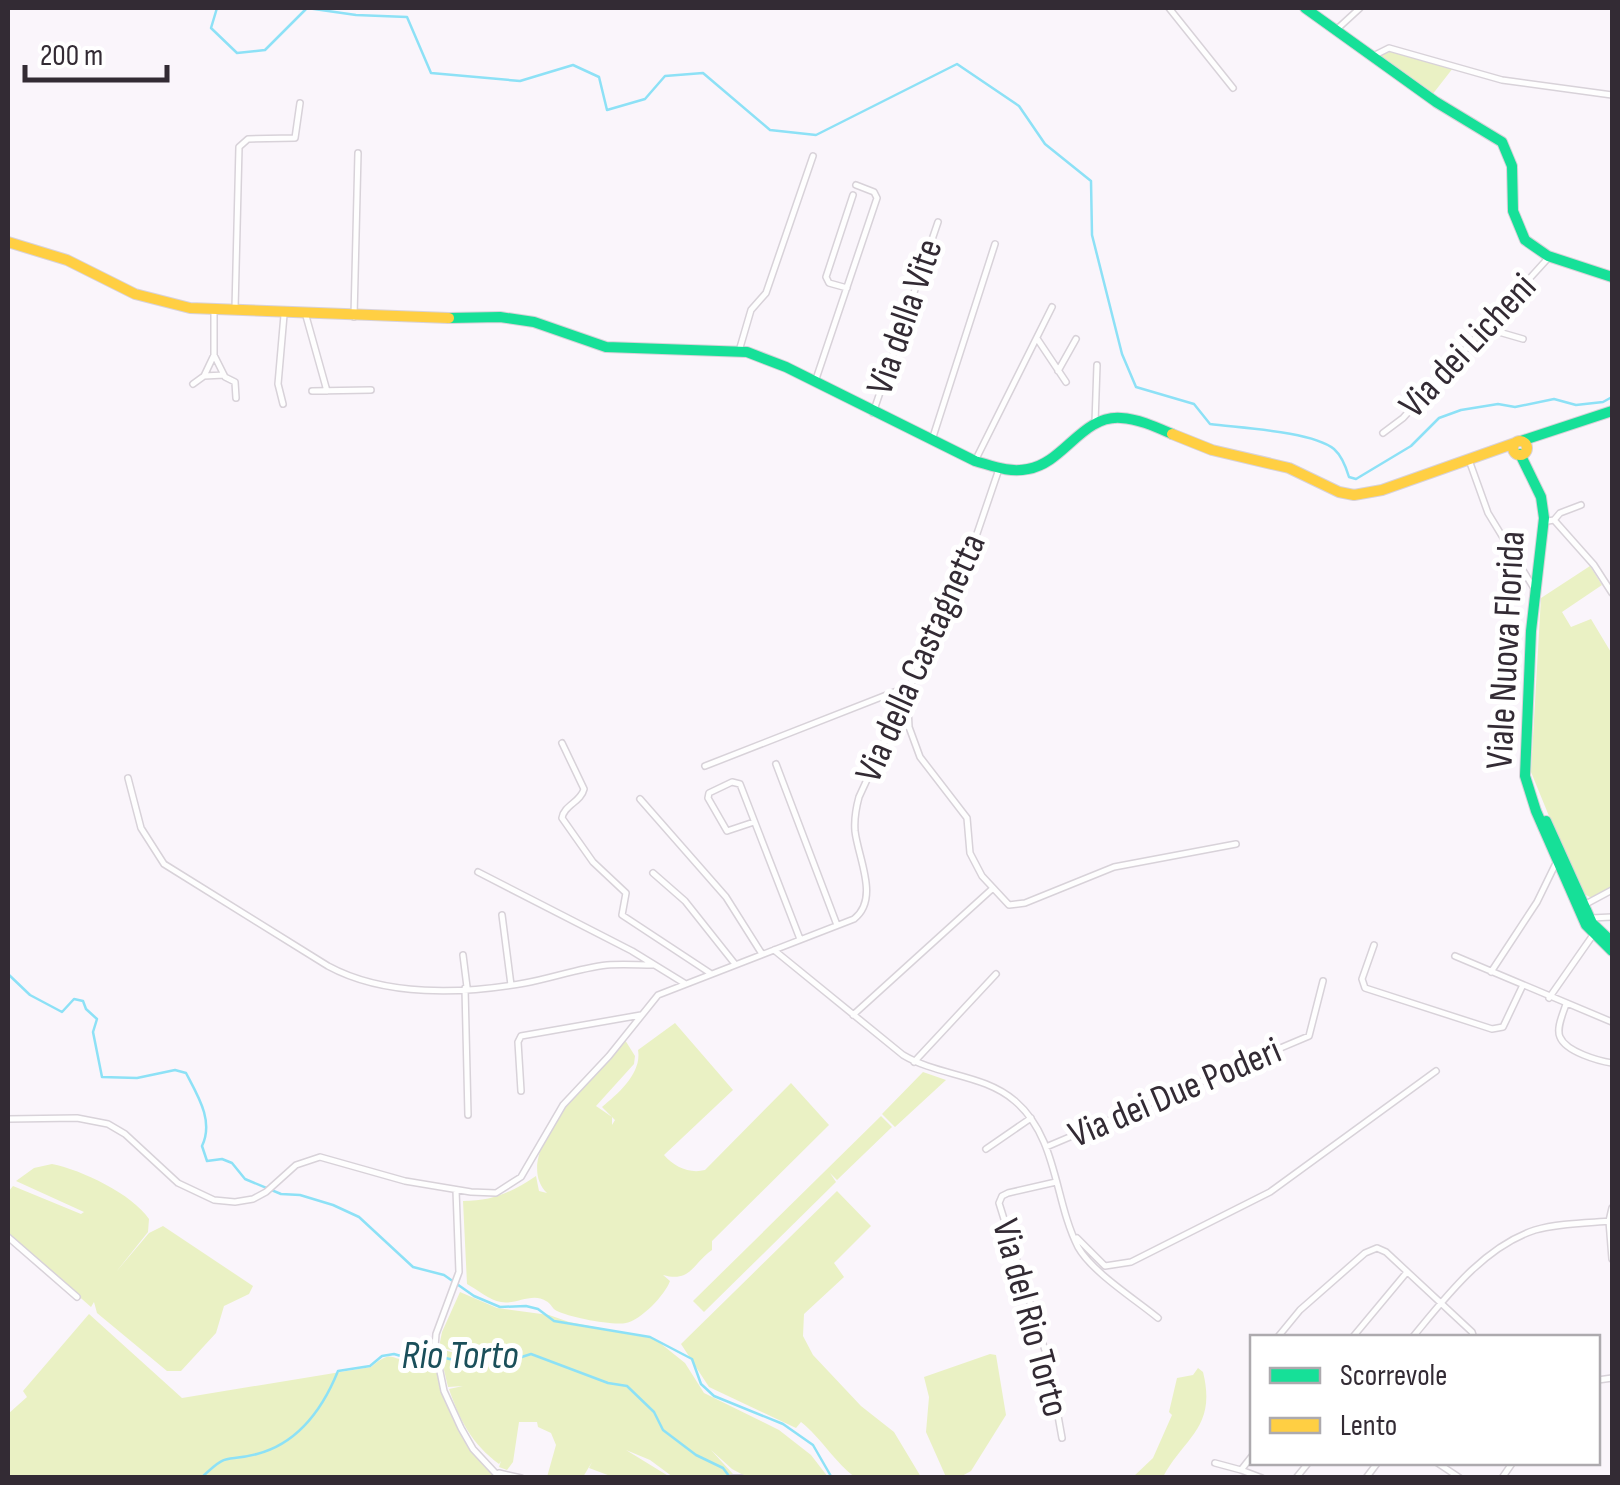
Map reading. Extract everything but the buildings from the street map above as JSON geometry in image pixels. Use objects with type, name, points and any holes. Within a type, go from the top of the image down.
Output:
[{"type":"main road","points":[[1305,8],[1435,101],[1505,145],[1511,160],[1511,204],[1517,226],[1528,243],[1550,256],[1612,277]]},
{"type":"main road","points":[[8,242],[67,260],[141,296],[181,307],[306,316],[509,317],[606,347],[758,355],[873,413],[999,469],[1041,466],[1095,424],[1117,417],[1138,420],[1208,449],[1293,470],[1338,492],[1371,493],[1473,458],[1521,449],[1536,436],[1612,411]]},
{"type":"main road","name":"Viale Nuova Florida","points":[[1521,449],[1544,495],[1551,520],[1537,592]]},
{"type":"main road","name":"Viale Nuova Florida","points":[[1521,449],[1543,507],[1524,767],[1531,798],[1590,918],[1612,942]]},
{"type":"main road","name":"Viale Nuova Florida","points":[[1560,857],[1592,934],[1612,950]]},
{"type":"street","points":[[1169,8],[1233,88]]},
{"type":"street","points":[[1336,30],[1360,8]]},
{"type":"street","points":[[1373,56],[1389,48],[1502,80],[1612,95]]},
{"type":"street","points":[[235,312],[239,147],[248,140],[295,138],[300,103]]},
{"type":"street","points":[[354,317],[358,153]]},
{"type":"street","points":[[739,351],[751,310],[766,293],[813,156]]},
{"type":"street","points":[[815,382],[877,198],[874,192],[856,185]]},
{"type":"street","points":[[847,288],[829,283],[826,277],[853,194]]},
{"type":"street","name":"Via della Vite","points":[[873,413],[938,222]]},
{"type":"street","points":[[932,440],[995,244]]},
{"type":"street","name":"Via dei Licheni","points":[[1384,433],[1404,418],[1550,256]]},
{"type":"street","points":[[975,461],[1052,307]]},
{"type":"street","points":[[193,384],[204,376],[214,355],[214,311]]},
{"type":"street","points":[[283,404],[278,384],[284,315]]},
{"type":"street","points":[[306,316],[327,391]]},
{"type":"street","points":[[1485,328],[1523,339]]},
{"type":"street","points":[[1058,372],[1076,339]]},
{"type":"street","points":[[1038,340],[1066,382]]},
{"type":"street","points":[[214,355],[224,375],[235,382],[236,398]]},
{"type":"street","points":[[1095,424],[1097,365]]},
{"type":"street","points":[[204,376],[224,375]]},
{"type":"street","points":[[312,391],[372,390]]},
{"type":"street","points":[[1473,458],[1488,513],[1537,592]]},
{"type":"street","name":"Via della Castagnetta","points":[[8,1119],[72,1118],[103,1122],[125,1134],[194,1193],[236,1202],[249,1201],[300,1163],[322,1157],[394,1178],[456,1190],[492,1194],[517,1181],[560,1110],[610,1056],[658,995],[858,916],[866,903],[866,889],[855,828],[857,806],[868,773],[971,552],[999,469]]},
{"type":"street","points":[[1581,504],[1551,520],[1594,566],[1612,594]]},
{"type":"street","points":[[705,766],[907,687],[908,722],[916,747],[931,775],[967,818],[971,856],[1007,904],[1018,905],[1110,868],[1236,844]]},
{"type":"street","points":[[562,743],[584,788],[562,818],[591,860],[626,893],[622,915],[710,973]]},
{"type":"street","points":[[776,764],[837,925]]},
{"type":"street","points":[[128,778],[138,819],[152,850],[165,866],[351,976],[412,988],[466,988],[511,985],[600,966],[654,966]]},
{"type":"street","points":[[754,822],[727,831],[708,798],[709,793],[732,782],[739,783],[800,939]]},
{"type":"street","points":[[640,799],[726,897],[762,954]]},
{"type":"street","points":[[1491,972],[1537,902],[1560,857]]},
{"type":"street","points":[[478,872],[632,950],[684,983]]},
{"type":"street","points":[[653,872],[685,902],[735,964]]},
{"type":"street","points":[[853,1015],[992,889]]},
{"type":"street","points":[[1584,905],[1612,890]]},
{"type":"street","points":[[502,915],[511,985]]},
{"type":"street","points":[[1590,918],[1612,917]]},
{"type":"street","points":[[1549,998],[1592,934]]},
{"type":"street","points":[[1374,945],[1362,979],[1365,988],[1492,1030],[1504,1027],[1522,987]]},
{"type":"street","points":[[774,950],[914,1062],[995,1088],[1031,1118],[1046,1146],[1072,1232],[1087,1259],[1158,1318]]},
{"type":"street","points":[[463,955],[468,1114]]},
{"type":"street","points":[[1456,956],[1612,1022]]},
{"type":"street","points":[[914,1062],[996,974]]},
{"type":"street","name":"Via dei Due Poderi","points":[[1046,1146],[1304,1039],[1309,1036],[1323,981]]},
{"type":"street","points":[[1566,1004],[1559,1029],[1564,1043],[1612,1063]]},
{"type":"street","points":[[521,1091],[520,1037],[641,1015]]},
{"type":"street","points":[[1072,1232],[1104,1265],[1131,1262],[1266,1195],[1436,1071]]},
{"type":"street","points":[[986,1148],[1031,1118]]},
{"type":"street","name":"Via del Rio Torto","points":[[1056,1182],[1006,1194],[999,1204],[1048,1360],[1062,1438]]},
{"type":"street","points":[[456,1190],[458,1275],[436,1334],[444,1391],[465,1436],[499,1475],[521,1478]]},
{"type":"street","points":[[1612,1208],[1612,1260]]},
{"type":"street","points":[[1414,1335],[1479,1265],[1521,1236],[1552,1226],[1611,1221]]},
{"type":"street","points":[[8,1237],[76,1297]]},
{"type":"street","points":[[1279,1335],[1300,1310],[1371,1249],[1384,1250],[1473,1335]]},
{"type":"street","points":[[1354,1335],[1407,1272]]},
{"type":"street","points":[[1241,1470],[1250,1459]]},
{"type":"street","points":[[1215,1462],[1262,1478]]},
{"type":"green space","points":[[1392,51],[1453,68],[1432,95],[1379,56]]},
{"type":"green space","points":[[1590,566],[1602,585],[1562,612],[1571,627],[1591,619],[1612,654],[1612,886],[1592,898],[1580,892],[1531,772],[1541,598]]},
{"type":"green space","points":[[675,1023],[733,1090],[664,1155],[673,1163],[688,1170],[705,1170],[791,1083],[829,1125],[712,1241],[712,1250],[691,1270],[680,1276],[663,1275],[670,1281],[663,1293],[632,1321],[611,1323],[581,1318],[557,1311],[548,1302],[535,1298],[501,1302],[467,1284],[463,1201],[502,1194],[536,1176],[539,1191],[547,1193],[538,1176],[539,1156],[548,1135],[579,1091],[625,1040],[635,1056],[634,1064],[596,1106],[612,1117],[602,1107],[633,1074],[638,1050]]},
{"type":"green space","points":[[923,1072],[946,1080],[895,1127],[882,1114]]},
{"type":"green space","points":[[881,1116],[892,1127],[837,1180],[830,1173],[836,1182],[704,1312],[693,1301]]},
{"type":"green space","points":[[52,1164],[105,1184],[149,1219],[148,1232],[116,1272],[149,1233],[163,1226],[253,1286],[249,1294],[224,1306],[216,1333],[181,1371],[167,1371],[97,1313],[94,1302],[91,1307],[8,1234],[8,1192],[13,1186],[84,1212],[16,1181],[34,1168]]},
{"type":"green space","points":[[837,1191],[871,1226],[834,1263],[844,1277],[804,1314],[803,1336],[813,1355],[861,1406],[894,1432],[921,1477],[858,1478],[801,1422],[796,1428],[709,1387],[681,1344]]},
{"type":"green space","points":[[460,1292],[497,1308],[549,1315],[655,1339],[685,1363],[704,1393],[779,1430],[811,1455],[828,1477],[747,1477],[711,1450],[733,1474],[673,1477],[650,1460],[626,1450],[670,1477],[613,1477],[589,1468],[592,1462],[583,1477],[547,1477],[556,1445],[551,1433],[538,1427],[537,1422],[519,1422],[513,1462],[507,1470],[499,1467],[501,1461],[499,1464],[481,1448],[463,1422],[449,1389],[463,1386],[448,1387],[439,1349],[460,1354],[507,1350],[458,1352],[439,1347]]},
{"type":"green space","points":[[89,1314],[182,1398],[371,1367],[388,1357],[435,1357],[440,1384],[464,1440],[496,1478],[8,1478],[8,1414],[27,1397],[23,1391]]},
{"type":"green space","points":[[996,1355],[1006,1415],[971,1471],[960,1477],[946,1477],[926,1432],[929,1397],[924,1377]]},
{"type":"green space","points":[[1198,1368],[1203,1372],[1206,1406],[1196,1430],[1163,1477],[1133,1477],[1153,1458],[1172,1415],[1169,1412],[1177,1378],[1193,1375]]},
{"type":"waterway","points":[[217,8],[211,28],[237,53],[265,50],[307,8],[407,17],[431,73],[520,81],[573,65],[599,77],[607,110],[645,99],[665,76],[703,73],[770,130],[816,135],[957,64],[1019,106],[1045,144],[1091,181],[1092,235],[1122,354],[1136,387],[1194,404],[1210,424],[1293,434],[1324,443],[1337,452],[1349,477],[1356,479],[1411,446],[1439,418],[1461,410],[1498,404],[1515,407],[1554,399],[1576,405],[1612,397]]},
{"type":"waterway","points":[[8,974],[30,995],[62,1012],[74,999],[83,1001],[97,1019],[93,1032],[102,1077],[137,1078],[175,1070],[186,1073],[205,1118],[202,1146],[207,1161],[222,1159],[232,1163],[245,1179],[281,1194],[333,1205],[359,1217],[413,1267],[444,1275],[474,1296],[500,1307],[526,1306],[538,1309],[554,1321],[650,1337],[692,1359],[701,1384],[714,1396],[783,1424],[813,1445],[832,1478]]},
{"type":"waterway","name":"Rio Torto","points":[[201,1478],[223,1460],[272,1449],[297,1433],[317,1411],[338,1371],[370,1366],[382,1356],[394,1354],[411,1359],[424,1353],[454,1360],[506,1362],[531,1354],[608,1383],[627,1386],[654,1412],[663,1430],[696,1455],[723,1468],[729,1476]]},
{"type":"traffic: fast","points":[[1305,8],[1436,102],[1502,142],[1512,166],[1513,211],[1525,240],[1548,256],[1612,277]]},
{"type":"traffic: fast","points":[[449,318],[500,317],[534,322],[606,347],[747,352],[786,367],[975,461],[1008,470],[1041,465],[1084,431],[1107,419],[1134,420],[1172,434]]},
{"type":"traffic: fast","points":[[1521,441],[1612,411]]},
{"type":"traffic: fast","points":[[1520,454],[1541,497],[1544,518],[1531,631],[1525,776],[1536,811],[1586,925],[1612,951]]},
{"type":"traffic: fast","points":[[1546,821],[1592,923],[1612,942]]},
{"type":"traffic: slow","points":[[8,242],[67,260],[135,294],[190,308],[449,318]]},
{"type":"traffic: slow","points":[[1172,434],[1212,450],[1289,468],[1354,495],[1382,490],[1515,443]]},
{"type":"traffic: slow","points":[[1520,441],[1527,448],[1520,455],[1513,448],[1520,441]]}]
